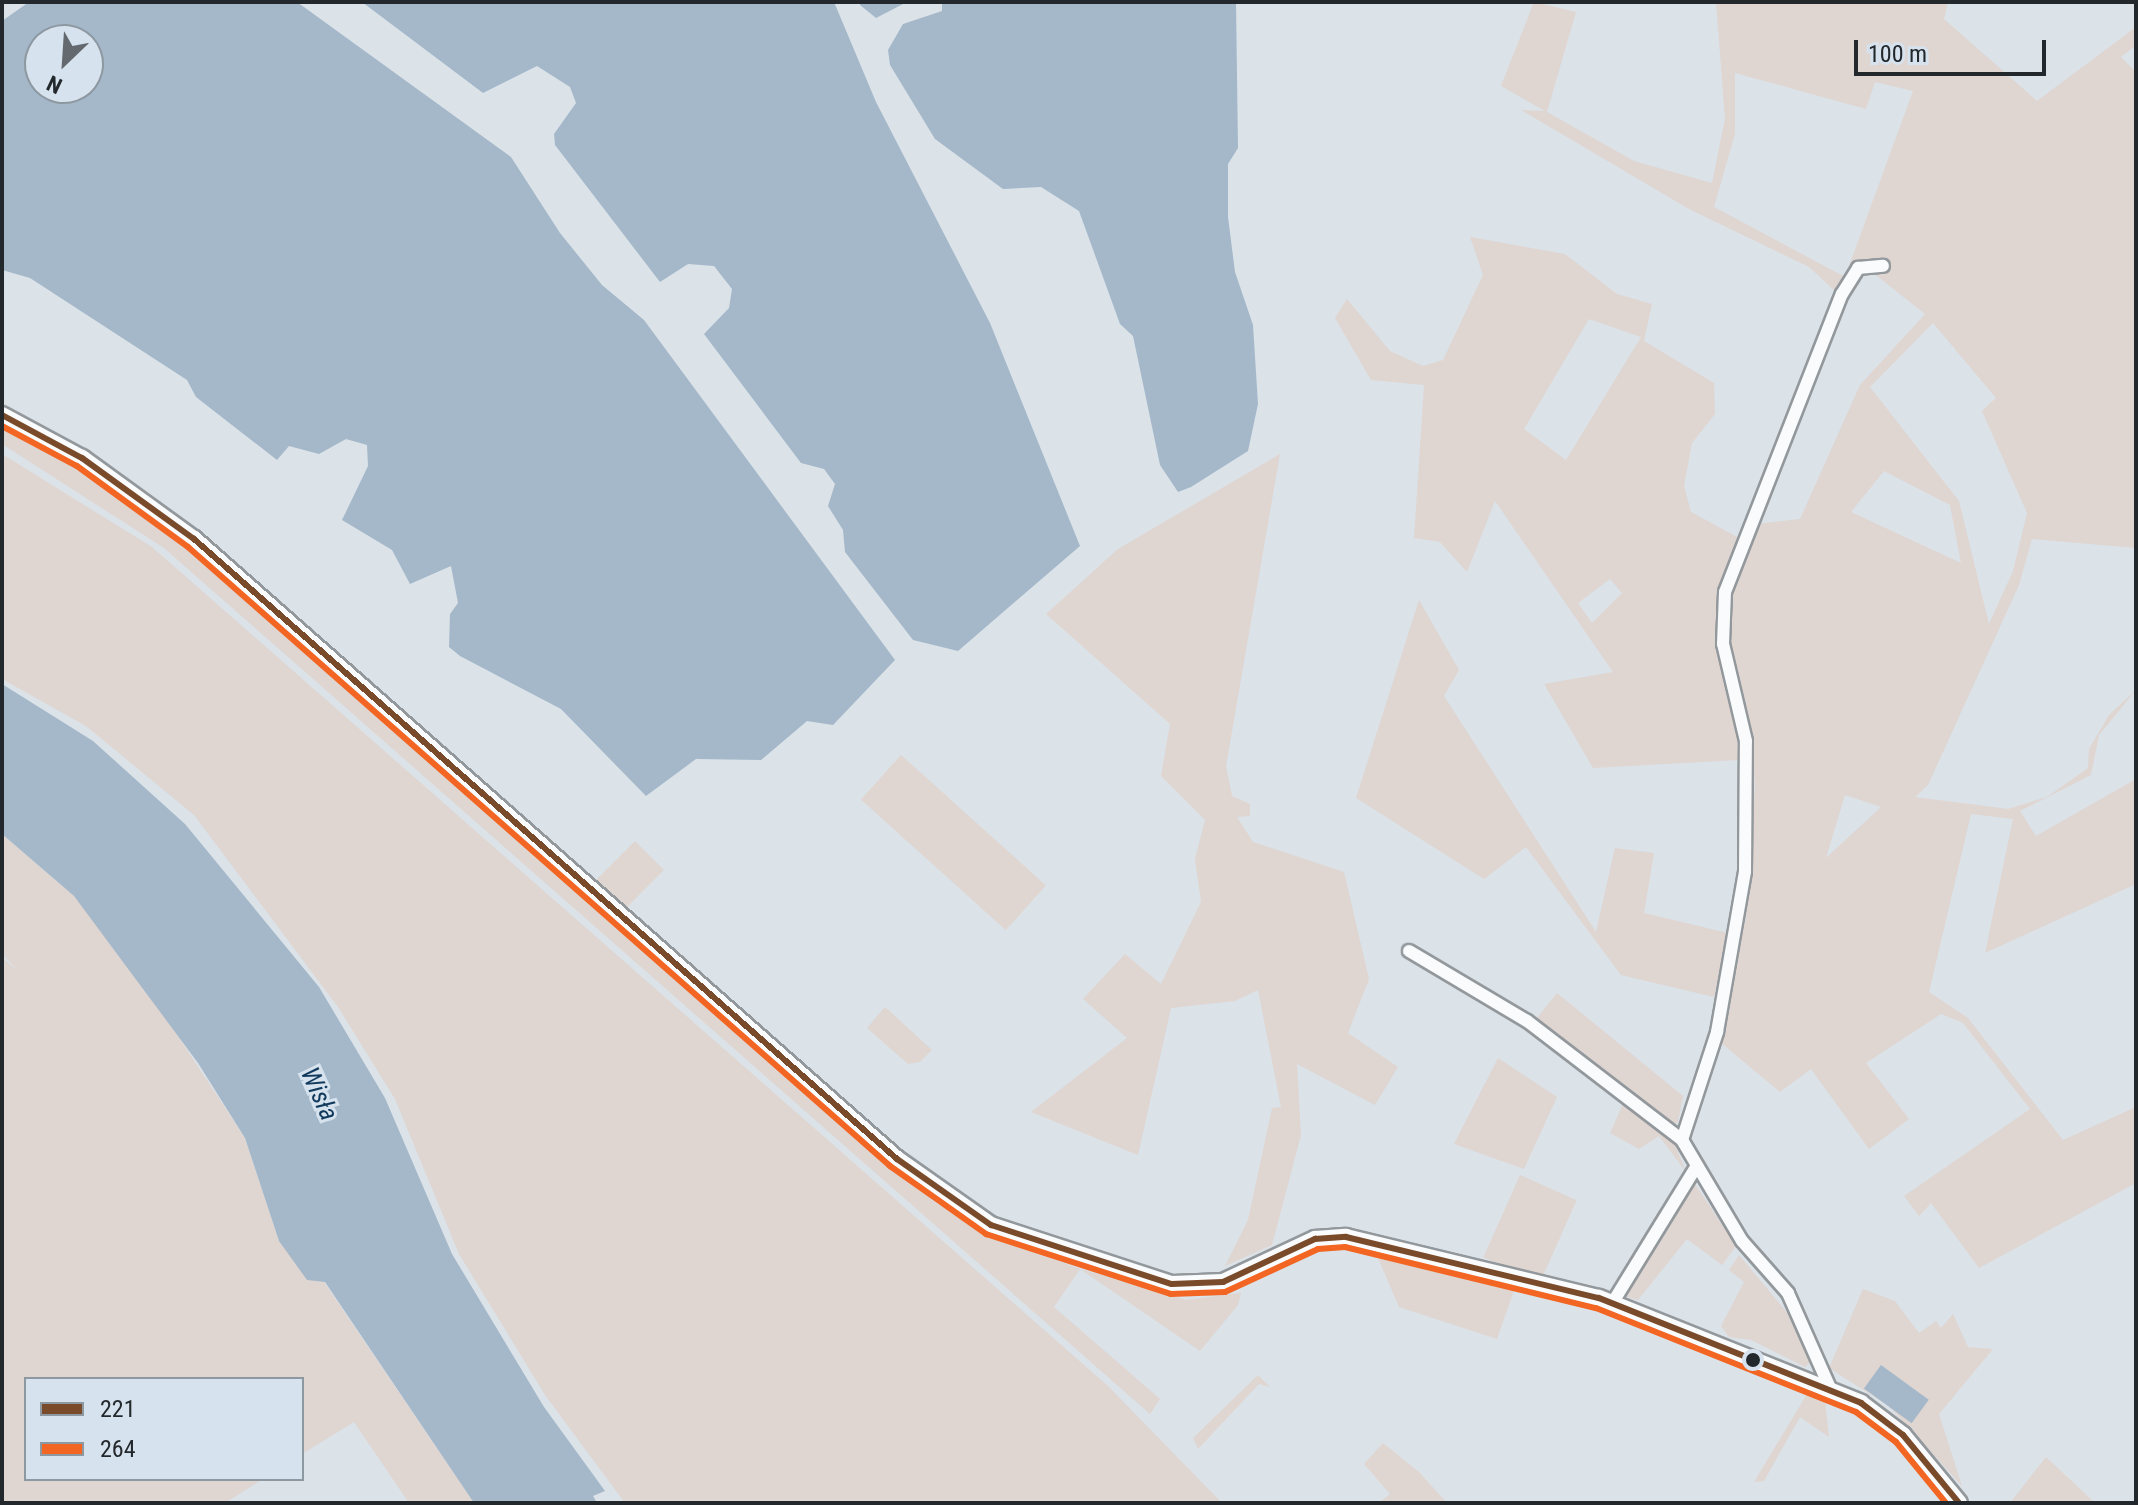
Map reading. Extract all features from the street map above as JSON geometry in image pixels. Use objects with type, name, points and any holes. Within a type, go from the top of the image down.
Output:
[{"type":"street","points":[[1682,1140],[1717,1032],[1745,872],[1746,741],[1721,636],[1725,592],[1842,294],[1858,268],[1883,266]]},
{"type":"street","points":[[2,415],[82,458],[182,530],[904,1165],[991,1225],[1172,1284],[1223,1282],[1315,1239],[1346,1237],[1613,1302],[1830,1388],[1889,1422],[1959,1503]]},
{"type":"street","points":[[1409,951],[1527,1021],[1682,1140],[1742,1241],[1788,1293],[1830,1388]]},
{"type":"street","points":[[1613,1302],[1696,1167]]},
{"type":"shaded area","points":[[1534,2],[1576,12],[1547,112],[1634,161],[1712,183],[1725,119],[1716,2],[1948,2],[1944,19],[2037,101],[2136,27],[2136,45],[2121,57],[2136,72],[2136,548],[2032,539],[2019,585],[1928,785],[1915,797],[2008,809],[2047,797],[2088,768],[2089,749],[2109,715],[2136,690],[2099,735],[2091,775],[2020,811],[2036,836],[2136,779],[2136,884],[1985,953],[2013,819],[1971,814],[1929,992],[1968,1018],[2063,1140],[2136,1107],[2136,1183],[1979,1268],[1931,1203],[1919,1216],[1904,1196],[2030,1109],[1963,1023],[1941,1014],[1866,1063],[1909,1119],[1869,1149],[1811,1069],[1780,1092],[1720,1042],[1745,921],[1755,785],[1750,724],[1728,632],[1732,584],[1756,524],[1800,519],[1860,385],[1925,314],[1867,268],[1848,296],[1837,293],[1809,267],[1689,209],[1521,110],[1545,111],[1501,86]],"holes":[[[1735,73],[1866,109],[1875,82],[1913,91],[1845,277],[1714,207],[1735,134]],[[1933,323],[1996,398],[1982,411],[2027,513],[2013,571],[1989,624],[1959,501],[1870,387]],[[1884,471],[1950,505],[1961,563],[1851,512]],[[1845,795],[1881,807],[1826,858]]]},
{"type":"shaded area","points":[[1470,237],[1565,254],[1617,294],[1652,304],[1644,341],[1714,383],[1715,414],[1692,443],[1684,486],[1691,512],[1739,538],[1722,581],[1716,639],[1737,716],[1738,760],[1593,768],[1544,684],[1613,672],[1495,501],[1467,572],[1440,542],[1414,538],[1424,385],[1371,380],[1335,318],[1347,299],[1390,351],[1423,366],[1443,360],[1483,275]],"holes":[[[1589,319],[1641,337],[1566,460],[1524,429]],[[1610,579],[1622,593],[1592,623],[1578,603]]]},
{"type":"shaded area","points":[[2,425],[128,497],[217,569],[933,1201],[980,1231],[1080,1269],[1054,1307],[1160,1399],[1150,1414],[164,548],[2,444]]},
{"type":"shaded area","points":[[2,454],[152,547],[1108,1386],[1222,1503],[625,1503],[545,1395],[459,1254],[395,1099],[338,1007],[194,815],[86,726],[2,679]]},
{"type":"shaded area","points":[[1280,454],[1226,766],[1232,796],[1250,804],[1250,816],[1237,817],[1253,842],[1344,872],[1369,979],[1348,1033],[1398,1067],[1375,1105],[1297,1064],[1301,1135],[1272,1245],[1225,1266],[1248,1220],[1272,1108],[1281,1107],[1258,990],[1235,1001],[1171,1008],[1138,1155],[1031,1112],[1127,1038],[1083,999],[1125,954],[1161,984],[1201,902],[1195,859],[1205,820],[1161,776],[1170,724],[1046,614],[1118,549]]},
{"type":"shaded area","points":[[1419,600],[1459,670],[1444,696],[1596,932],[1615,848],[1654,853],[1644,913],[1728,933],[1714,997],[1621,975],[1526,847],[1484,879],[1356,798]]},
{"type":"shaded area","points":[[901,755],[1046,885],[1006,930],[861,800]]},
{"type":"shaded area","points":[[2,834],[74,896],[141,980],[245,1138],[279,1241],[324,1282],[474,1503],[409,1503],[354,1422],[304,1453],[304,1377],[24,1377],[24,1481],[260,1481],[225,1503],[2,1503],[2,957],[20,973],[2,954]]},
{"type":"shaded area","points":[[635,841],[664,870],[626,908],[597,879]]},
{"type":"shaded area","points":[[1557,993],[1683,1096],[1678,1122],[1669,1126],[1494,995],[1537,1018]]},
{"type":"shaded area","points":[[885,1007],[932,1050],[920,1062],[908,1064],[867,1028]]},
{"type":"shaded area","points":[[1498,1058],[1557,1097],[1524,1169],[1454,1144]]},
{"type":"shaded area","points":[[1623,1104],[1673,1140],[1686,1172],[1659,1136],[1639,1149],[1610,1133]]},
{"type":"shaded area","points":[[1520,1175],[1577,1200],[1540,1282],[1483,1257]]},
{"type":"shaded area","points":[[1695,1184],[1736,1246],[1722,1265],[1687,1239],[1638,1300],[1624,1296]]},
{"type":"shaded area","points":[[1375,1251],[1516,1285],[1497,1339],[1399,1307]]},
{"type":"shaded area","points":[[1739,1255],[1800,1328],[1812,1361],[1805,1367],[1751,1340],[1729,1337],[1721,1326],[1744,1282],[1729,1270]]},
{"type":"shaded area","points":[[1080,1269],[1186,1300],[1241,1293],[1238,1305],[1200,1351]]},
{"type":"shaded area","points":[[1863,1289],[1895,1301],[1919,1333],[1936,1321],[1941,1328],[1953,1314],[1968,1347],[1993,1349],[1939,1414],[1962,1486],[1889,1406],[1829,1368]]},
{"type":"shaded area","points":[[1258,1375],[1270,1387],[1259,1384],[1198,1449],[1193,1438]]},
{"type":"shaded area","points":[[1807,1394],[1825,1400],[1829,1437],[1800,1417],[1764,1481],[1754,1482]]},
{"type":"shaded area","points":[[1383,1443],[1419,1472],[1447,1503],[1379,1503],[1390,1494],[1364,1464]]},
{"type":"shaded area","points":[[2046,1457],[2095,1503],[2010,1503]]},
{"type":"water","points":[[29,2],[297,2],[511,157],[560,233],[602,285],[644,320],[895,660],[833,725],[807,721],[761,760],[696,759],[646,796],[561,709],[460,656],[449,647],[450,614],[458,603],[451,566],[410,584],[392,550],[342,520],[368,466],[367,445],[346,439],[319,454],[289,446],[277,460],[196,397],[187,380],[30,278],[2,270],[2,21]]},
{"type":"water","points":[[362,2],[834,2],[876,102],[990,323],[1080,546],[958,651],[913,640],[845,552],[843,530],[828,506],[835,484],[824,469],[801,463],[704,334],[729,308],[732,289],[714,266],[688,264],[660,282],[555,145],[554,134],[576,103],[570,87],[537,66],[483,93]]},
{"type":"water","points":[[860,2],[907,2],[876,18],[860,5]]},
{"type":"water","points":[[942,2],[1236,2],[1238,148],[1228,164],[1228,217],[1235,272],[1253,325],[1258,404],[1248,451],[1191,487],[1178,492],[1160,465],[1133,336],[1120,324],[1079,211],[1041,187],[1003,189],[935,139],[890,65],[888,50],[903,24],[942,11]]},
{"type":"water","name":"Wisła","points":[[2,684],[93,741],[185,824],[319,987],[385,1098],[452,1254],[544,1407],[605,1491],[593,1496],[597,1503],[474,1503],[325,1282],[307,1280],[279,1241],[245,1138],[198,1063],[74,896],[2,834]]},
{"type":"water","points":[[1881,1365],[1929,1400],[1912,1423],[1864,1388]]},
{"type":"transit line","name":"221","points":[[2,415],[82,458],[194,539],[897,1159],[991,1225],[1172,1284],[1223,1282],[1315,1239],[1346,1237],[1599,1298],[1861,1403],[1903,1435],[1959,1503]]},
{"type":"transit line","name":"264","points":[[2,426],[77,466],[188,547],[890,1166],[986,1234],[1171,1294],[1225,1292],[1318,1249],[1345,1247],[1596,1308],[1856,1412],[1896,1442],[1946,1503]]}]
